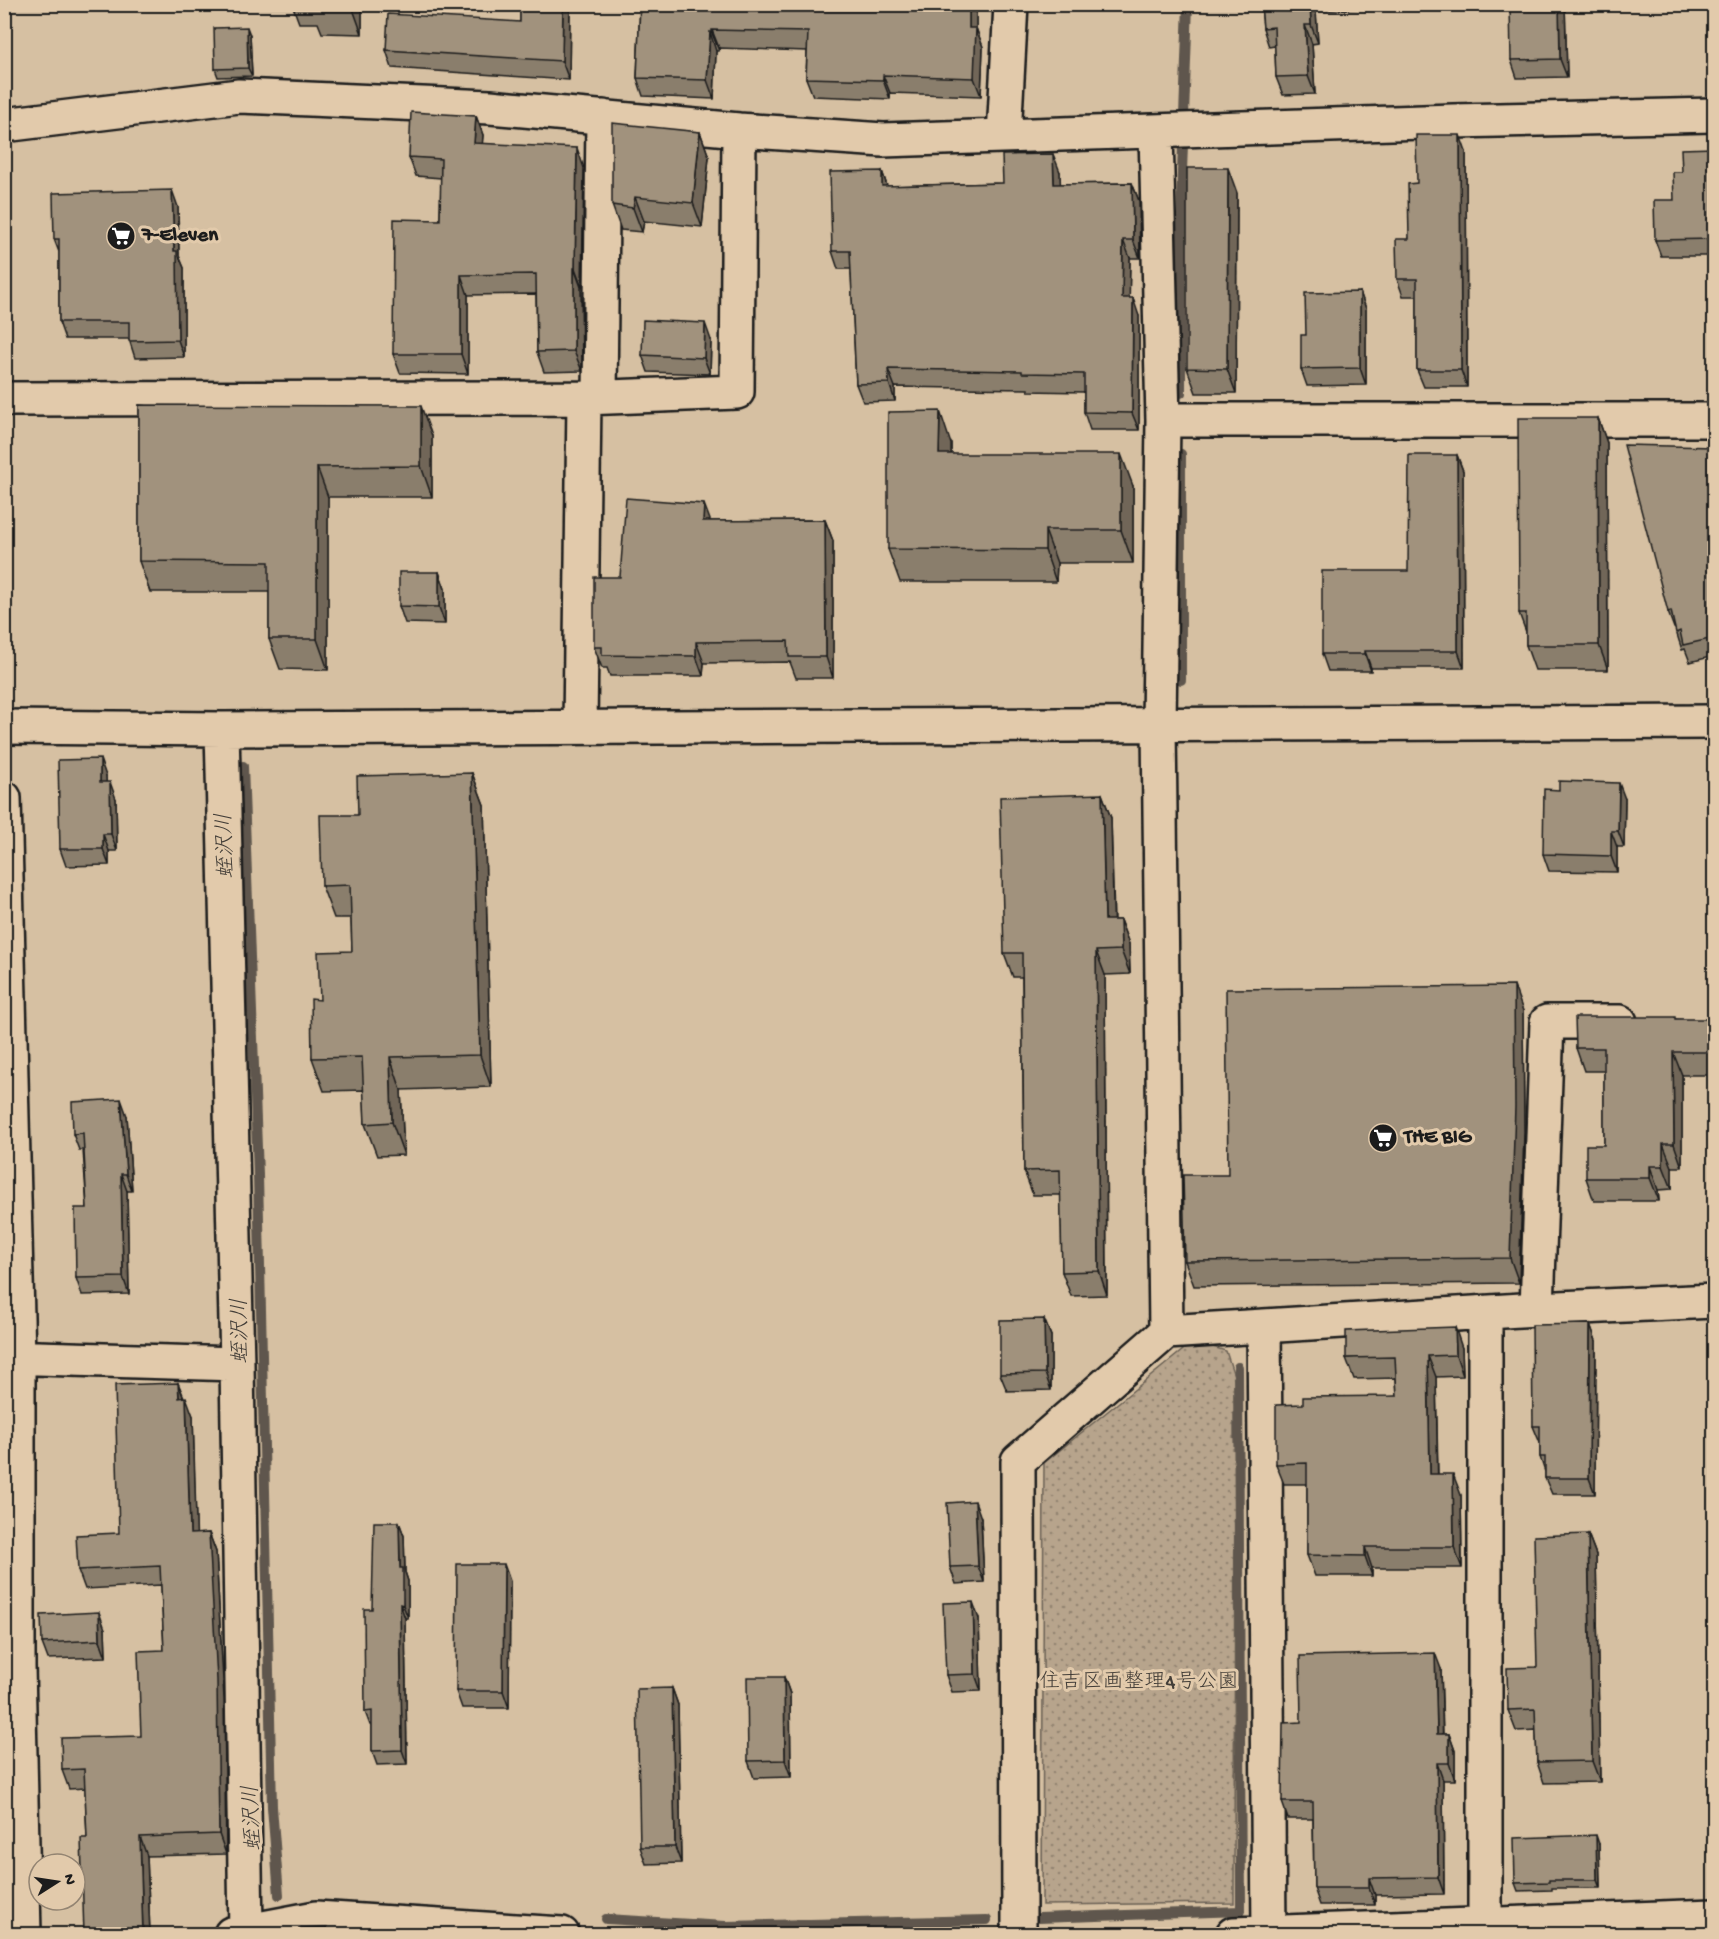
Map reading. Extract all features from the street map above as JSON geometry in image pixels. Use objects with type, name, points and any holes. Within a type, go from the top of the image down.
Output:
[{"type":"street","points":[[1004,136],[1011,4]]},
{"type":"street","points":[[4,125],[239,96],[490,106],[739,130],[883,140],[1453,121],[1714,115]]},
{"type":"street","points":[[580,727],[603,117]]},
{"type":"street","points":[[4,399],[592,397],[737,392],[739,130]]},
{"type":"street","points":[[1166,1332],[1159,725],[1163,420],[1173,132]]},
{"type":"street","points":[[1163,420],[1714,420]]},
{"type":"street","points":[[4,727],[222,729],[1714,722]]},
{"type":"street","points":[[222,729],[237,1364],[238,1933],[316,1918],[562,1935]]},
{"type":"street","points":[[4,798],[11,1357],[11,1666],[24,1935]]},
{"type":"street","points":[[1537,1309],[1547,1022],[1655,1022]]},
{"type":"street","points":[[1019,1935],[1018,1461],[1166,1332],[1537,1309],[1714,1301]]},
{"type":"street","points":[[1485,1313],[1485,1924]]},
{"type":"street","points":[[1264,1326],[1269,1933]]},
{"type":"street","points":[[11,1357],[237,1364]]},
{"type":"street","points":[[1233,1935],[1485,1924],[1666,1927],[1714,1916]]},
{"type":"green space","name":"住吉区画整理4号公園","points":[[1206,1345],[1226,1351],[1235,1379],[1234,1903],[1042,1905],[1044,1463],[1188,1346]]},
{"type":"building","points":[[313,4],[353,4],[353,9],[313,8]]},
{"type":"building","points":[[520,4],[563,4],[562,61],[386,50],[388,14],[520,22]]},
{"type":"building","points":[[640,4],[969,4],[969,28],[976,28],[974,78],[883,75],[883,80],[806,78],[808,32],[712,30],[707,80],[637,78]]},
{"type":"building","points":[[1261,4],[1310,4],[1311,25],[1305,25],[1308,76],[1276,77],[1274,27],[1263,28]]},
{"type":"building","points":[[1510,4],[1559,4],[1560,59],[1511,60]]},
{"type":"building","points":[[247,27],[248,68],[215,69],[214,28]]},
{"type":"building","points":[[411,112],[476,116],[474,143],[577,148],[574,351],[537,352],[536,274],[461,275],[461,354],[393,354],[394,219],[440,220],[441,159],[409,157]]},
{"type":"building","points":[[612,123],[700,132],[693,203],[635,197],[633,208],[612,205]]},
{"type":"building","points":[[1416,135],[1460,135],[1461,370],[1417,370],[1417,279],[1397,279],[1396,239],[1409,239],[1408,184],[1417,183]]},
{"type":"building","points":[[1714,148],[1714,239],[1655,240],[1654,200],[1674,200],[1673,172],[1682,172],[1681,149]]},
{"type":"building","points":[[1053,154],[1054,184],[1132,183],[1133,240],[1123,240],[1122,298],[1133,298],[1132,413],[1084,412],[1084,374],[888,369],[889,383],[856,384],[850,251],[832,251],[830,172],[882,171],[882,186],[1003,183],[1002,155]]},
{"type":"building","points":[[1187,168],[1228,168],[1227,369],[1187,368]]},
{"type":"building","points":[[172,190],[174,251],[177,251],[178,340],[129,341],[129,322],[59,322],[59,239],[54,239],[53,193]]},
{"type":"building","points":[[1360,292],[1360,368],[1301,369],[1301,335],[1306,335],[1305,293]]},
{"type":"building","points":[[643,320],[705,323],[704,358],[642,355]]},
{"type":"building","points":[[139,405],[421,406],[421,466],[317,467],[317,639],[269,639],[269,562],[139,561]]},
{"type":"building","points":[[940,411],[939,454],[1121,454],[1121,530],[1045,530],[1045,550],[888,549],[888,412]]},
{"type":"building","points":[[1518,418],[1598,418],[1599,645],[1526,645],[1526,613],[1519,613]]},
{"type":"building","points":[[1624,445],[1714,447],[1714,638],[1683,645],[1680,631],[1676,633],[1671,611],[1668,612]]},
{"type":"building","points":[[1409,455],[1457,455],[1458,651],[1365,651],[1365,654],[1322,654],[1322,571],[1408,571]]},
{"type":"building","points":[[626,498],[704,504],[703,521],[825,520],[826,657],[789,657],[788,641],[696,642],[696,656],[602,655],[602,647],[594,647],[594,577],[620,577]]},
{"type":"building","points":[[399,572],[439,572],[439,607],[399,606]]},
{"type":"building","points":[[100,759],[100,782],[110,782],[111,834],[103,834],[103,849],[60,849],[58,760]]},
{"type":"building","points":[[472,773],[480,1055],[390,1057],[392,1122],[365,1124],[362,1057],[312,1058],[311,999],[320,1000],[318,952],[352,951],[350,885],[322,886],[320,815],[358,815],[357,776]]},
{"type":"building","points":[[1559,781],[1619,783],[1618,831],[1611,831],[1611,856],[1543,854],[1544,789],[1559,790]]},
{"type":"building","points":[[1102,794],[1105,920],[1120,920],[1121,950],[1096,951],[1099,1271],[1062,1272],[1060,1170],[1024,1171],[1022,953],[1004,953],[1000,797]]},
{"type":"building","points":[[1514,986],[1515,1107],[1510,1258],[1185,1261],[1183,1175],[1228,1175],[1226,989]]},
{"type":"building","points":[[1575,1017],[1713,1019],[1714,1052],[1673,1052],[1674,1144],[1663,1144],[1663,1166],[1650,1166],[1650,1178],[1586,1178],[1586,1145],[1604,1145],[1604,1048],[1576,1048]]},
{"type":"building","points":[[121,1099],[126,1174],[121,1174],[123,1277],[76,1278],[75,1208],[87,1208],[83,1133],[73,1134],[72,1102]]},
{"type":"building","points":[[1044,1319],[1045,1373],[1000,1374],[1000,1320]]},
{"type":"building","points":[[1590,1324],[1589,1478],[1545,1478],[1545,1457],[1540,1457],[1540,1426],[1533,1426],[1532,1325]]},
{"type":"building","points":[[1455,1327],[1456,1355],[1428,1356],[1430,1474],[1453,1474],[1454,1547],[1365,1547],[1365,1556],[1307,1555],[1307,1463],[1276,1464],[1276,1405],[1303,1404],[1303,1397],[1397,1396],[1395,1357],[1346,1358],[1346,1331]]},
{"type":"building","points":[[178,1383],[179,1398],[186,1397],[190,1534],[209,1533],[217,1680],[219,1834],[140,1837],[143,1935],[84,1935],[83,1912],[87,1912],[87,1852],[81,1852],[81,1838],[87,1838],[84,1769],[62,1770],[61,1738],[141,1736],[138,1651],[164,1650],[160,1566],[78,1570],[76,1535],[119,1533],[115,1385]]},
{"type":"building","points":[[975,1501],[978,1566],[950,1567],[947,1503]]},
{"type":"building","points":[[374,1522],[399,1522],[400,1568],[403,1568],[403,1605],[400,1604],[402,1750],[372,1751],[372,1711],[365,1712],[364,1609],[372,1609]]},
{"type":"building","points":[[1588,1534],[1592,1761],[1537,1762],[1535,1709],[1508,1710],[1507,1668],[1537,1667],[1534,1536]]},
{"type":"building","points":[[457,1564],[504,1564],[503,1691],[456,1691]]},
{"type":"building","points":[[973,1602],[975,1674],[946,1675],[943,1603]]},
{"type":"building","points":[[99,1612],[100,1640],[42,1643],[41,1615]]},
{"type":"building","points":[[1435,1653],[1437,1734],[1449,1734],[1449,1763],[1437,1763],[1438,1877],[1369,1878],[1369,1888],[1314,1888],[1313,1802],[1282,1802],[1283,1723],[1301,1722],[1300,1656]]},
{"type":"building","points":[[747,1677],[784,1677],[785,1760],[748,1761]]},
{"type":"building","points":[[672,1688],[675,1847],[640,1847],[637,1689]]},
{"type":"building","points":[[1596,1835],[1597,1880],[1515,1883],[1514,1838]]},
{"type":"building","points":[[327,1927],[327,1935],[299,1935],[299,1928]]},
{"type":"waterway","points":[[1181,393],[1182,172],[1188,4]]},
{"type":"waterway","points":[[1181,454],[1181,680]]},
{"type":"waterway","name":"蛭沢川","points":[[243,766],[258,1175],[272,1807],[279,1895]]},
{"type":"waterway","points":[[1039,1918],[1241,1911],[1238,1367]]},
{"type":"waterway","points":[[606,1919],[725,1926],[987,1920]]},
{"type":"place","name":"7-Eleven","points":[[121,236]]},
{"type":"place","name":"THE BIG","points":[[1383,1138]]}]
